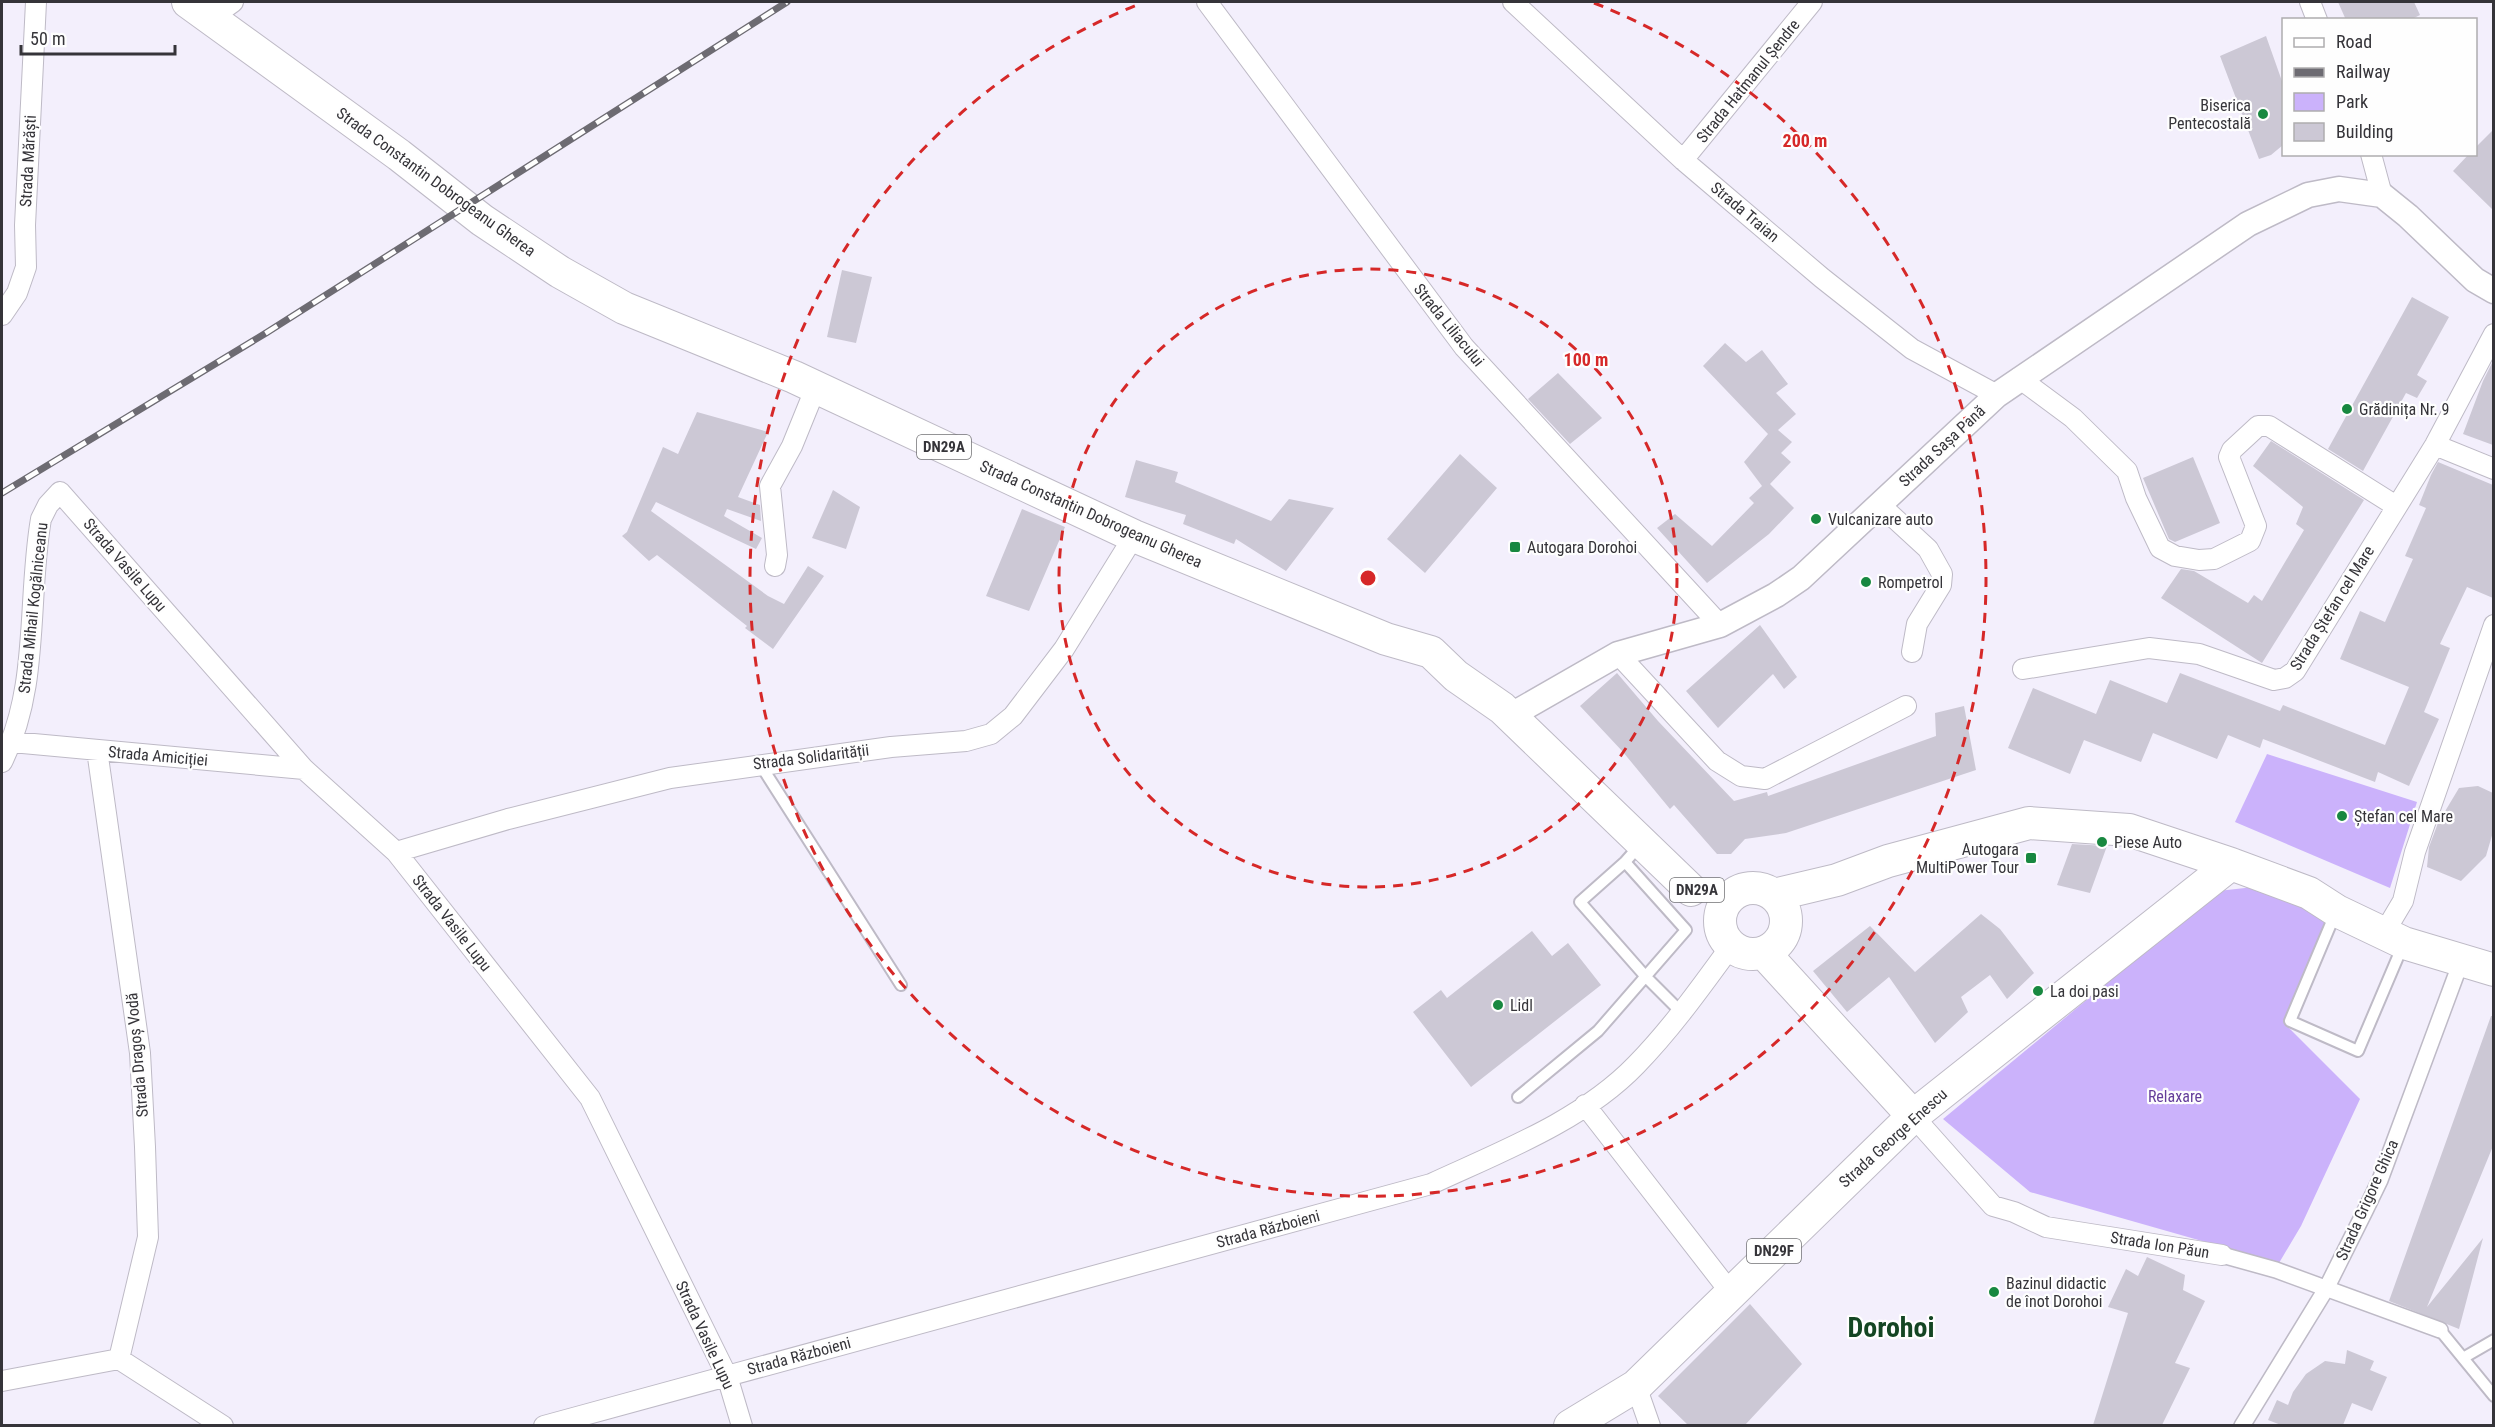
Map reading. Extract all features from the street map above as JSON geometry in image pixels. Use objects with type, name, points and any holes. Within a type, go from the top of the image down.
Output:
[{"type":"main road","name":"Strada Constantin Dobrogeanu Gherea","points":[[211,7],[482,220],[560,272],[624,308],[816,387],[1134,536],[1386,639],[1431,652],[1456,676],[1502,708],[1633,852],[1691,890],[1726,933]]},
{"type":"main road","points":[[1780,908],[1837,880],[1888,861],[2029,823],[2130,830],[2231,864],[2309,894],[2337,911],[2394,938],[2493,970]]},
{"type":"main road","name":"Strada George Enescu","points":[[1570,1425],[1636,1386],[1913,1116],[2231,864]]},
{"type":"main road","points":[[1753,888],[1764,890],[1780,908],[1783,937],[1772,949],[1764,953],[1743,953],[1726,933],[1727,901],[1742,890],[1753,888]]},
{"type":"main road","name":"DN29A","points":[[1691,890],[1742,890]]},
{"type":"main road","points":[[1764,953],[1913,1116]]},
{"type":"street","name":"Strada Mărăști","points":[[2,315],[17,293],[26,267],[25,225],[36,2]]},
{"type":"street","name":"Strada Liliacului","points":[[1207,2],[1464,347],[1720,625]]},
{"type":"street","name":"Strada Traian","points":[[1513,2],[1683,160],[1822,278],[1912,349],[1997,395]]},
{"type":"street","name":"Strada Hatmanul Șendre","points":[[1683,160],[1812,2]]},
{"type":"street","points":[[2310,2],[2316,18]]},
{"type":"street","points":[[2372,156],[2382,195],[2408,216],[2475,280],[2493,291]]},
{"type":"street","name":"Strada Sașa Pană","points":[[1508,717],[1618,654],[1720,625],[1776,595],[1801,578],[1997,395],[2248,224],[2308,195],[2339,189],[2382,195]]},
{"type":"street","name":"Strada Ștefan cel Mare","points":[[2023,669],[2149,648],[2199,654],[2274,680],[2285,678],[2295,671],[2435,445],[2493,334]]},
{"type":"street","points":[[2019,378],[2073,418],[2127,471],[2136,498],[2160,548],[2175,556],[2199,560],[2214,559],[2250,541],[2256,526],[2229,457],[2232,450],[2258,426],[2269,426],[2396,506]]},
{"type":"street","points":[[775,566],[777,555],[770,486],[792,446],[816,387]]},
{"type":"street","points":[[2435,445],[2493,469]]},
{"type":"street","name":"Strada Mihail Kogălniceanu","points":[[2,762],[12,742],[22,706],[31,643],[41,519],[48,505],[60,492]]},
{"type":"street","name":"Strada Vasile Lupu","points":[[60,492],[304,769],[396,852],[590,1098],[728,1376],[742,1425]]},
{"type":"street","points":[[1879,504],[1928,549],[1942,574],[1941,585],[1917,624],[1912,652]]},
{"type":"street","name":"Strada Solidarității","points":[[396,852],[508,819],[670,778],[891,747],[966,741],[991,734],[1013,716],[1064,649],[1134,536]]},
{"type":"street","points":[[2394,938],[2415,852],[2493,625]]},
{"type":"street","points":[[1618,654],[1717,761],[1742,776],[1764,779],[1906,706]]},
{"type":"street","name":"Strada Amiciției","points":[[12,742],[304,769]]},
{"type":"street","name":"Strada Dragoș Vodă","points":[[97,750],[140,1053],[145,1147],[148,1237],[119,1359]]},
{"type":"street","name":"Strada Războieni","points":[[544,1425],[1431,1184],[1533,1137],[1603,1094],[1635,1066],[1682,1013],[1726,933]]},
{"type":"street","name":"Strada Grigore Ghica","points":[[2242,1425],[2326,1289],[2380,1180],[2459,967],[2458,959]]},
{"type":"street","points":[[1585,1105],[1731,1293]]},
{"type":"street","name":"Strada Ion Păun","points":[[1913,1116],[1993,1206],[2014,1212],[2046,1227],[2222,1255],[2276,1270],[2440,1330]]},
{"type":"street","points":[[2,1381],[119,1359],[223,1425]]},
{"type":"street","points":[[1636,1386],[1650,1425]]},
{"type":"lane","points":[[760,764],[901,985]]},
{"type":"lane","points":[[1518,1097],[1598,1031],[1646,977],[1686,930],[1633,852],[1580,902],[1646,977],[1682,1013]]},
{"type":"lane","points":[[2337,911],[2290,1021],[2358,1051],[2394,938]]},
{"type":"lane","points":[[2440,1330],[2493,1396]]},
{"type":"lane","points":[[2463,1358],[2493,1340]]},
{"type":"green space","points":[[2267,754],[2417,802],[2390,888],[2235,822]]},
{"type":"green space","name":"Relaxare","points":[[2263,886],[2329,921],[2286,1025],[2360,1099],[2301,1226],[2279,1263],[2030,1192],[1943,1119],[2218,891]]},
{"type":"building","points":[[2338,2],[2414,2],[2420,15],[2414,18],[2345,18]]},
{"type":"building","name":"Biserica Pentecostală","points":[[2266,36],[2282,81],[2282,146],[2271,155],[2259,159],[2220,56]]},
{"type":"building","points":[[2493,130],[2493,210],[2453,171],[2467,156],[2477,156],[2477,146]]},
{"type":"building","points":[[842,270],[872,277],[856,343],[827,337]]},
{"type":"building","points":[[2412,297],[2449,317],[2417,375],[2427,381],[2417,398],[2406,393],[2363,471],[2328,449]]},
{"type":"building","points":[[1725,343],[1746,362],[1762,350],[1788,384],[1776,393],[1796,414],[1778,430],[1792,442],[1781,453],[1791,462],[1770,484],[1794,508],[1769,534],[1707,583],[1657,528],[1675,514],[1712,546],[1754,503],[1749,498],[1762,486],[1744,462],[1768,434],[1703,366]]},
{"type":"building","points":[[2493,361],[2493,445],[2463,434]]},
{"type":"building","points":[[1558,373],[1602,418],[1570,444],[1528,399]]},
{"type":"building","points":[[697,412],[768,432],[738,497],[760,505],[761,521],[727,509],[724,516],[762,538],[756,549],[656,502],[651,511],[768,596],[784,604],[808,566],[824,576],[773,649],[657,555],[649,561],[622,536],[627,532],[663,447],[678,454]]},
{"type":"building","points":[[2271,441],[2364,500],[2262,663],[2161,598],[2181,569],[2194,571],[2248,603],[2254,595],[2262,601],[2304,530],[2296,524],[2303,507],[2253,466]]},
{"type":"building","points":[[1460,454],[1497,488],[1425,573],[1387,539]]},
{"type":"building","points":[[2193,457],[2220,523],[2175,542],[2169,539],[2143,478]]},
{"type":"building","points":[[1136,460],[1178,472],[1175,482],[1271,521],[1289,499],[1334,508],[1286,571],[1236,539],[1234,544],[1183,524],[1186,515],[1125,497]]},
{"type":"building","points":[[2438,462],[2493,485],[2493,598],[2467,587],[2440,644],[2450,648],[2424,712],[2439,719],[2409,786],[2378,772],[2375,782],[2263,739],[2260,748],[2228,735],[2217,759],[2153,733],[2141,762],[2084,740],[2070,774],[2008,748],[2033,688],[2096,714],[2110,680],[2167,703],[2180,673],[2280,711],[2283,705],[2385,745],[2409,687],[2340,659],[2360,611],[2385,622],[2413,559],[2405,556],[2426,508],[2419,505]]},
{"type":"building","points":[[833,490],[860,507],[846,549],[812,538]]},
{"type":"building","points":[[1022,509],[1065,527],[1029,611],[986,596]]},
{"type":"building","points":[[1760,625],[1797,677],[1784,689],[1773,674],[1718,728],[1686,691]]},
{"type":"building","points":[[1617,673],[1658,721],[1734,801],[1767,792],[1768,796],[1936,736],[1935,713],[1964,706],[1976,770],[1786,833],[1745,839],[1731,854],[1717,854],[1674,805],[1670,809],[1623,752],[1580,706]]},
{"type":"building","points":[[2478,786],[2493,793],[2493,832],[2486,856],[2461,881],[2427,867],[2429,847],[2438,823],[2459,788]]},
{"type":"building","points":[[2072,844],[2107,846],[2090,893],[2057,885]]},
{"type":"building","points":[[1981,914],[2000,929],[2034,973],[2007,999],[1990,975],[1961,997],[1968,1012],[1935,1043],[1889,977],[1847,1012],[1813,971],[1870,926],[1915,972]]},
{"type":"building","name":"Lidl","points":[[1532,931],[1552,956],[1568,943],[1601,985],[1471,1087],[1413,1012],[1441,990],[1447,998]]},
{"type":"building","points":[[2491,1016],[2493,1016],[2493,1146],[2427,1307],[2483,1238],[2459,1329],[2389,1301]]},
{"type":"building","points":[[2147,1257],[2185,1275],[2183,1290],[2205,1301],[2175,1363],[2190,1368],[2162,1425],[2093,1425],[2128,1313],[2108,1307],[2126,1269],[2138,1276]]},
{"type":"building","points":[[1750,1304],[1802,1364],[1745,1425],[1688,1425],[1658,1396]]},
{"type":"building","points":[[2347,1350],[2374,1361],[2370,1370],[2387,1377],[2372,1411],[2352,1403],[2343,1425],[2281,1425],[2268,1420],[2277,1400],[2288,1405],[2293,1392],[2306,1374],[2325,1361],[2345,1364]]},
{"type":"railway","points":[[2,493],[266,333],[787,2]]},
{"type":"place","name":"Biserica Pentecostală","points":[[2263,114]]},
{"type":"place","name":"Grădinița Nr. 9","points":[[2347,409]]},
{"type":"place","name":"Vulcanizare auto","points":[[1816,519]]},
{"type":"place","name":"Autogara Dorohoi","points":[[1515,547]]},
{"type":"place","name":"Rompetrol","points":[[1866,582]]},
{"type":"place","name":"Ștefan cel Mare","points":[[2342,816]]},
{"type":"place","name":"Piese Auto","points":[[2102,842]]},
{"type":"place","name":"Autogara MultiPower Tour","points":[[2031,858]]},
{"type":"place","name":"La doi pasi","points":[[2038,991]]},
{"type":"place","name":"Lidl","points":[[1498,1005]]},
{"type":"place","name":"Bazinul didactic de înot Dorohoi","points":[[1994,1292]]},
{"type":"district","name":"Dorohoi","points":[[1891,1327]]}]
